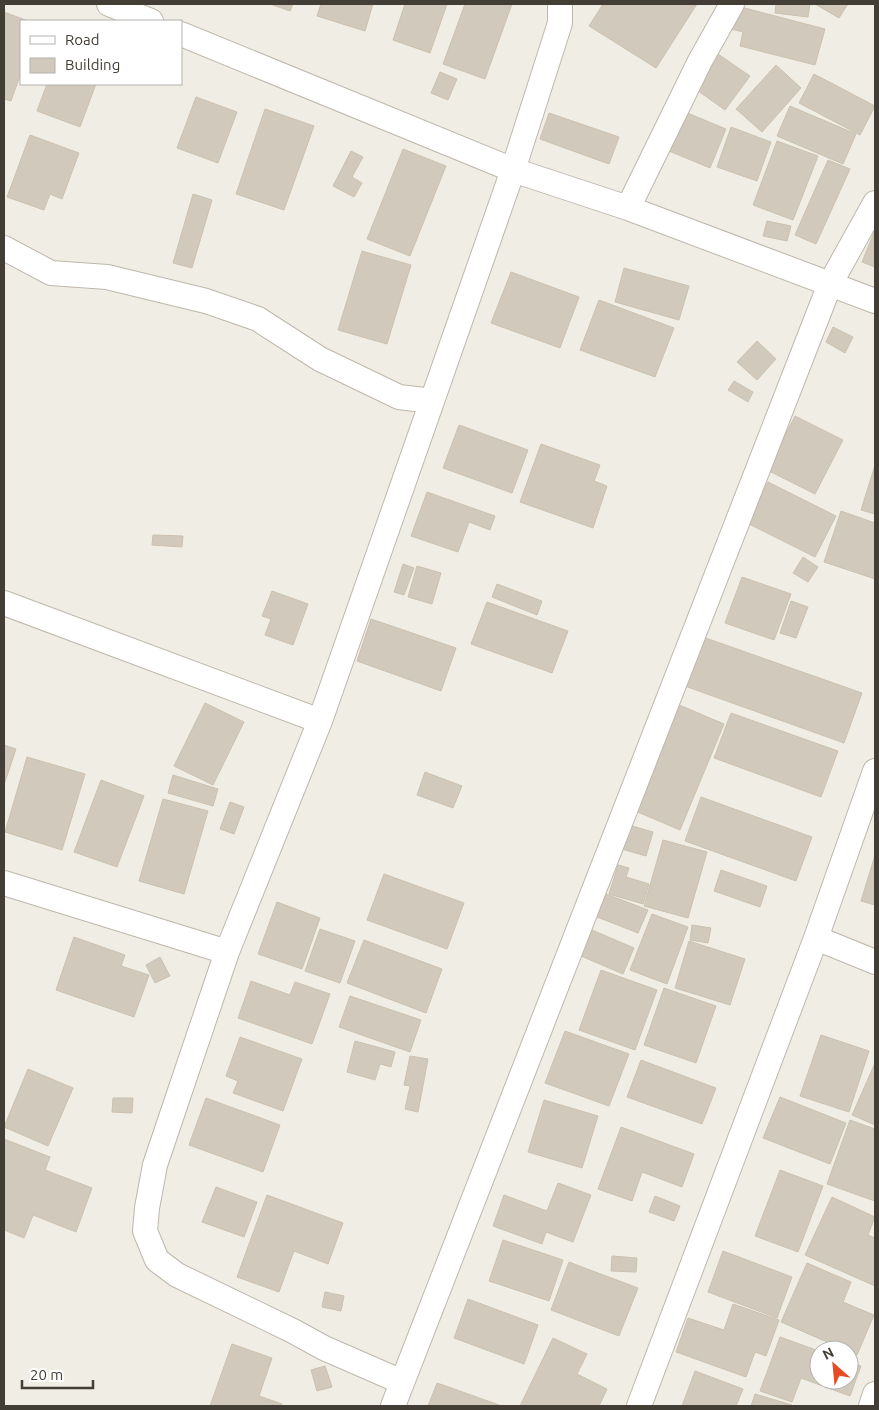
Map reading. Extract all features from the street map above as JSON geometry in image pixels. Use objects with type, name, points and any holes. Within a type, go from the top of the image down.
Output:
[{"type":"street","points":[[109,4],[149,20]]},
{"type":"street","points":[[402,1382],[324,1348],[177,1275],[157,1260],[145,1231],[147,1208],[154,1165],[227,952],[320,721],[513,170],[560,23],[560,4]]},
{"type":"street","points":[[628,208],[700,61],[732,4]]},
{"type":"street","points":[[182,34],[513,170],[628,208],[875,301]]},
{"type":"street","points":[[393,1406],[830,284],[875,203]]},
{"type":"street","points":[[4,248],[51,273],[107,277],[206,301],[258,319],[320,359],[390,392],[399,396],[432,401]]},
{"type":"street","points":[[4,603],[320,721]]},
{"type":"street","points":[[639,1406],[816,938],[868,811],[875,772]]},
{"type":"street","points":[[4,883],[227,952]]},
{"type":"street","points":[[816,938],[875,962]]},
{"type":"street","points":[[871,1406],[875,1394]]},
{"type":"building","points":[[270,4],[293,4],[290,11]]},
{"type":"building","points":[[321,4],[373,4],[365,31],[317,16]]},
{"type":"building","points":[[405,4],[447,4],[430,53],[393,40]]},
{"type":"building","points":[[465,4],[512,4],[485,79],[443,64]]},
{"type":"building","points":[[603,4],[697,4],[656,68],[589,26]]},
{"type":"building","points":[[776,4],[810,4],[808,17],[775,13]]},
{"type":"building","points":[[815,4],[848,4],[839,18]]},
{"type":"building","points":[[737,6],[825,29],[815,65],[740,46],[743,32],[731,29]]},
{"type":"building","points":[[4,12],[25,20],[20,20],[20,76],[11,101],[4,99]]},
{"type":"building","points":[[718,54],[750,76],[725,110],[694,88]]},
{"type":"building","points":[[776,65],[801,88],[762,132],[736,109]]},
{"type":"building","points":[[440,72],[457,79],[448,100],[431,93]]},
{"type":"building","points":[[814,74],[875,106],[860,135],[799,103]]},
{"type":"building","points":[[47,85],[96,85],[80,127],[37,111]]},
{"type":"building","points":[[196,97],[237,112],[218,163],[177,148]]},
{"type":"building","points":[[790,106],[856,134],[843,164],[777,136]]},
{"type":"building","points":[[265,109],[314,126],[284,210],[236,194]]},
{"type":"building","points":[[685,112],[726,129],[710,168],[669,151]]},
{"type":"building","points":[[549,113],[619,137],[609,164],[540,139]]},
{"type":"building","points":[[731,127],[771,142],[757,181],[717,167]]},
{"type":"building","points":[[30,135],[79,153],[62,199],[50,194],[44,210],[7,197]]},
{"type":"building","points":[[777,141],[818,156],[793,220],[753,205]]},
{"type":"building","points":[[403,149],[446,166],[410,256],[367,239]]},
{"type":"building","points":[[351,151],[363,157],[352,177],[362,183],[354,197],[333,186]]},
{"type":"building","points":[[828,160],[850,169],[816,244],[795,235]]},
{"type":"building","points":[[193,194],[212,200],[192,268],[173,263]]},
{"type":"building","points":[[767,221],[791,226],[787,241],[763,236]]},
{"type":"building","points":[[875,230],[875,267],[862,262]]},
{"type":"building","points":[[362,251],[411,265],[387,344],[338,330]]},
{"type":"building","points":[[624,268],[689,286],[679,320],[615,302]]},
{"type":"building","points":[[511,272],[579,297],[560,348],[491,323]]},
{"type":"building","points":[[599,300],[674,328],[655,377],[580,350]]},
{"type":"building","points":[[833,327],[853,337],[845,353],[826,342]]},
{"type":"building","points":[[757,341],[776,359],[757,380],[737,362]]},
{"type":"building","points":[[734,381],[753,392],[748,402],[728,390]]},
{"type":"building","points":[[795,416],[843,440],[815,494],[767,470]]},
{"type":"building","points":[[459,425],[528,450],[512,493],[443,468]]},
{"type":"building","points":[[541,444],[600,465],[594,481],[607,486],[593,528],[520,502]]},
{"type":"building","points":[[875,465],[875,514],[861,510]]},
{"type":"building","points":[[768,482],[836,516],[815,557],[747,523]]},
{"type":"building","points":[[427,492],[495,516],[490,530],[469,522],[458,552],[411,536]]},
{"type":"building","points":[[841,511],[875,523],[875,579],[824,562]]},
{"type":"building","points":[[153,535],[183,536],[182,547],[152,545]]},
{"type":"building","points":[[803,557],[818,567],[808,582],[793,573]]},
{"type":"building","points":[[403,564],[414,568],[404,595],[394,592]]},
{"type":"building","points":[[417,566],[441,573],[432,604],[408,597]]},
{"type":"building","points":[[742,577],[791,594],[774,640],[725,623]]},
{"type":"building","points":[[497,584],[542,601],[537,615],[492,597]]},
{"type":"building","points":[[272,591],[308,604],[293,645],[265,635],[271,619],[262,616]]},
{"type":"building","points":[[791,601],[808,607],[796,638],[780,633]]},
{"type":"building","points":[[487,602],[568,631],[552,673],[471,644]]},
{"type":"building","points":[[371,619],[456,648],[441,691],[357,661]]},
{"type":"building","points":[[700,636],[862,693],[844,743],[682,685]]},
{"type":"building","points":[[205,703],[244,722],[213,785],[174,766]]},
{"type":"building","points":[[677,704],[724,724],[680,830],[633,810]]},
{"type":"building","points":[[731,713],[838,751],[821,797],[714,758]]},
{"type":"building","points":[[4,745],[16,749],[4,785]]},
{"type":"building","points":[[27,757],[85,774],[62,850],[5,832]]},
{"type":"building","points":[[425,772],[462,786],[453,808],[417,795]]},
{"type":"building","points":[[173,775],[218,789],[213,806],[168,793]]},
{"type":"building","points":[[101,780],[144,796],[117,867],[74,852]]},
{"type":"building","points":[[701,797],[812,837],[796,881],[685,841]]},
{"type":"building","points":[[163,799],[208,811],[184,894],[139,881]]},
{"type":"building","points":[[230,802],[244,807],[234,834],[220,829]]},
{"type":"building","points":[[625,824],[653,832],[646,856],[618,848]]},
{"type":"building","points":[[663,840],[707,852],[688,918],[644,906]]},
{"type":"building","points":[[875,855],[875,905],[861,901]]},
{"type":"building","points":[[618,865],[629,868],[626,877],[649,884],[643,904],[609,894]]},
{"type":"building","points":[[721,870],[767,886],[760,907],[714,891]]},
{"type":"building","points":[[384,874],[464,903],[447,949],[367,920]]},
{"type":"building","points":[[606,894],[648,910],[638,933],[597,917]]},
{"type":"building","points":[[277,902],[320,918],[302,969],[258,954]]},
{"type":"building","points":[[652,914],[688,927],[667,984],[630,970]]},
{"type":"building","points":[[692,925],[711,928],[708,943],[690,940]]},
{"type":"building","points":[[320,929],[355,941],[340,983],[305,971]]},
{"type":"building","points":[[592,930],[634,948],[623,974],[581,956]]},
{"type":"building","points":[[74,937],[125,955],[121,966],[149,975],[134,1017],[56,990]]},
{"type":"building","points":[[364,940],[442,969],[426,1013],[347,983]]},
{"type":"building","points":[[689,941],[745,959],[730,1005],[675,988]]},
{"type":"building","points":[[160,957],[170,976],[155,983],[146,965]]},
{"type":"building","points":[[601,970],[657,990],[635,1050],[579,1030]]},
{"type":"building","points":[[251,981],[290,995],[295,982],[330,994],[312,1044],[238,1018]]},
{"type":"building","points":[[664,988],[716,1006],[696,1063],[644,1045]]},
{"type":"building","points":[[350,996],[421,1020],[410,1052],[339,1027]]},
{"type":"building","points":[[565,1031],[629,1054],[609,1106],[545,1083]]},
{"type":"building","points":[[821,1035],[869,1051],[849,1112],[800,1096]]},
{"type":"building","points":[[240,1037],[302,1059],[283,1111],[233,1093],[238,1081],[226,1076]]},
{"type":"building","points":[[355,1041],[395,1052],[391,1067],[380,1064],[375,1080],[347,1072]]},
{"type":"building","points":[[410,1056],[428,1059],[418,1112],[405,1109],[410,1086],[404,1085]]},
{"type":"building","points":[[641,1060],[716,1088],[702,1124],[627,1097]]},
{"type":"building","points":[[875,1063],[875,1125],[852,1115]]},
{"type":"building","points":[[28,1069],[73,1088],[48,1146],[4,1127]]},
{"type":"building","points":[[780,1097],[846,1123],[830,1164],[763,1138]]},
{"type":"building","points":[[113,1098],[133,1098],[132,1113],[112,1112]]},
{"type":"building","points":[[206,1098],[280,1125],[263,1172],[189,1145]]},
{"type":"building","points":[[544,1100],[598,1116],[582,1168],[528,1152]]},
{"type":"building","points":[[850,1120],[875,1129],[875,1201],[827,1184]]},
{"type":"building","points":[[621,1127],[694,1154],[682,1187],[642,1172],[632,1201],[598,1189]]},
{"type":"building","points":[[4,1139],[50,1157],[45,1170],[92,1188],[76,1232],[33,1215],[24,1238],[4,1230]]},
{"type":"building","points":[[780,1170],[823,1186],[798,1252],[755,1236]]},
{"type":"building","points":[[558,1183],[591,1195],[573,1242],[546,1232],[542,1244],[493,1226],[504,1195],[547,1211]]},
{"type":"building","points":[[216,1187],[257,1202],[244,1237],[202,1222]]},
{"type":"building","points":[[267,1195],[343,1223],[328,1264],[294,1251],[279,1292],[237,1277]]},
{"type":"building","points":[[655,1196],[680,1206],[674,1221],[649,1212]]},
{"type":"building","points":[[832,1197],[875,1217],[868,1235],[875,1238],[875,1286],[805,1255]]},
{"type":"building","points":[[503,1240],[563,1260],[549,1301],[489,1281]]},
{"type":"building","points":[[723,1251],[792,1277],[777,1318],[708,1292]]},
{"type":"building","points":[[612,1256],[637,1258],[636,1272],[611,1271]]},
{"type":"building","points":[[569,1262],[638,1288],[619,1336],[551,1310]]},
{"type":"building","points":[[807,1263],[851,1282],[843,1302],[874,1315],[859,1350],[859,1340],[822,1340],[781,1322]]},
{"type":"building","points":[[325,1292],[344,1296],[341,1311],[322,1307]]},
{"type":"building","points":[[468,1299],[538,1325],[524,1364],[454,1338]]},
{"type":"building","points":[[733,1304],[779,1320],[766,1356],[755,1352],[746,1377],[676,1352],[688,1318],[724,1330]]},
{"type":"building","points":[[780,1337],[809,1347],[809,1381],[801,1378],[792,1402],[760,1391]]},
{"type":"building","points":[[553,1338],[587,1354],[577,1374],[607,1389],[599,1406],[520,1406]]},
{"type":"building","points":[[232,1344],[272,1358],[259,1396],[282,1404],[281,1406],[210,1406]]},
{"type":"building","points":[[325,1366],[332,1387],[317,1391],[311,1370]]},
{"type":"building","points":[[695,1371],[743,1389],[736,1406],[682,1406]]},
{"type":"building","points":[[437,1383],[502,1406],[428,1406]]},
{"type":"building","points":[[834,1390],[852,1390],[850,1396]]},
{"type":"building","points":[[755,1394],[792,1405],[792,1406],[751,1406]]}]
